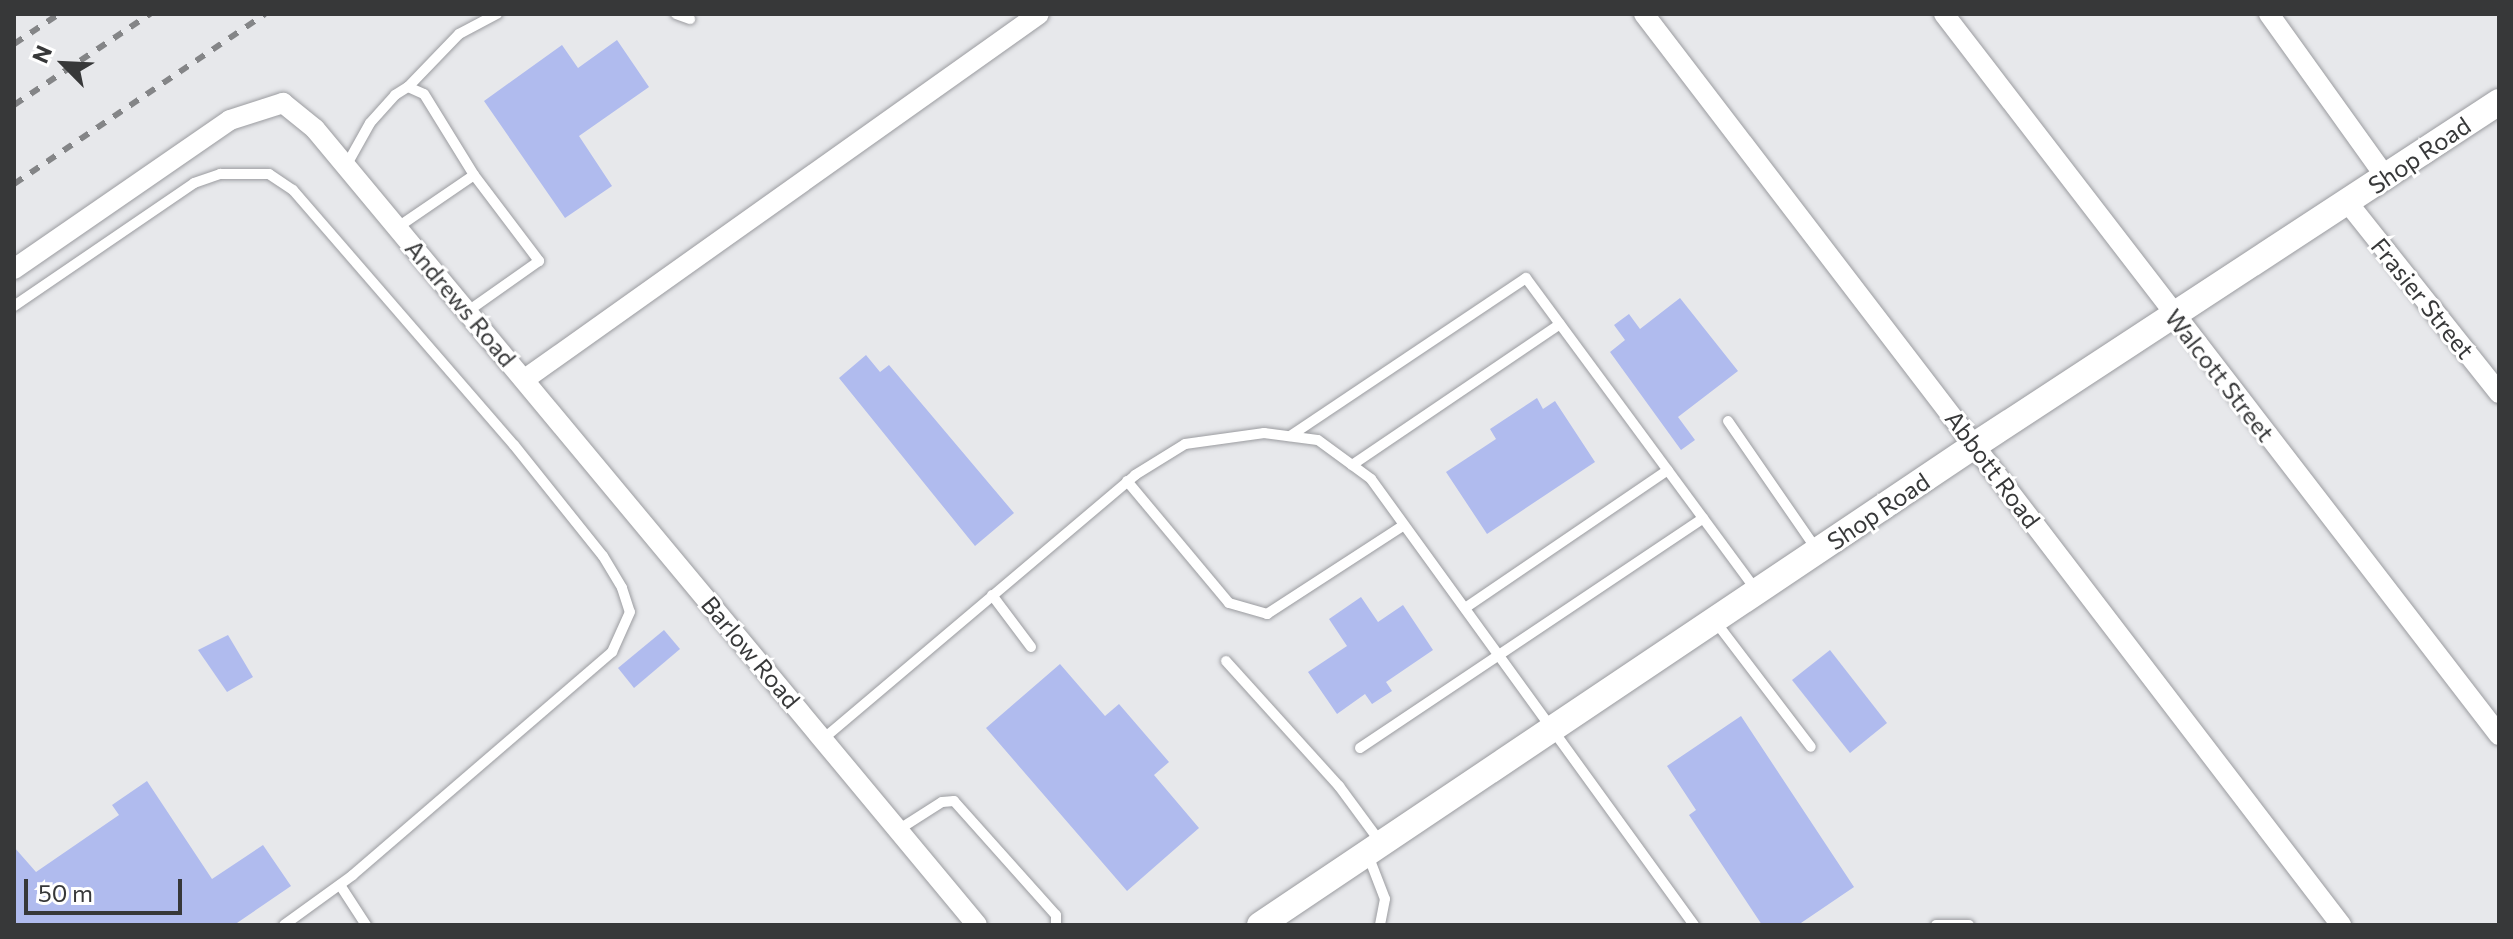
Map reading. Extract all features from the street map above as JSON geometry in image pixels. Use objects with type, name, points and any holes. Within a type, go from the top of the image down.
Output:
[{"type":"street","name":"Andrews Road","points":[[14,269],[230,120],[261,107],[283,103],[315,129],[525,379],[1039,14]]},
{"type":"street","name":"Abbott Road","points":[[1644,14],[2341,925]]},
{"type":"street","name":"Walcott Street","points":[[1944,14],[2175,317],[2495,721]]},
{"type":"street","points":[[2269,14],[2385,176]]},
{"type":"street","name":"Shop Road","points":[[1260,925],[1975,445],[2175,317],[2499,102]]},
{"type":"street","name":"Frasier Street","points":[[2348,203],[2499,393]]},
{"type":"street","name":"Barlow Road","points":[[525,379],[977,925]]},
{"type":"lane","points":[[346,166],[370,123],[459,34],[497,14]]},
{"type":"lane","points":[[676,14],[690,19]]},
{"type":"lane","points":[[408,87],[424,94],[474,175],[539,261],[468,311]]},
{"type":"lane","points":[[14,306],[194,183],[220,174],[269,174],[293,190],[514,445],[603,556],[622,588],[630,612],[612,652],[340,885],[284,925]]},
{"type":"lane","points":[[398,227],[474,175]]},
{"type":"lane","points":[[1290,436],[1526,278],[1757,592]]},
{"type":"lane","points":[[1352,465],[1560,324]]},
{"type":"lane","points":[[1728,421],[1818,551]]},
{"type":"lane","points":[[823,739],[1127,481],[1185,444],[1264,433],[1318,440],[1371,479],[1694,925]]},
{"type":"lane","points":[[1465,608],[1668,470]]},
{"type":"lane","points":[[1127,481],[1229,603],[1267,614],[1404,525]]},
{"type":"lane","points":[[1360,748],[1502,658],[1703,518]]},
{"type":"lane","points":[[992,595],[1031,647]]},
{"type":"lane","points":[[1715,621],[1811,747]]},
{"type":"lane","points":[[1226,661],[1339,786],[1375,849],[1385,899],[1380,925]]},
{"type":"lane","points":[[898,830],[942,802],[954,801],[1056,915],[1056,925]]},
{"type":"lane","points":[[340,885],[366,925]]},
{"type":"lane","points":[[1936,925],[1969,925]]},
{"type":"building","points":[[617,40],[649,87],[579,136],[612,186],[565,218],[484,101],[562,45],[578,68]]},
{"type":"building","points":[[1680,298],[1738,371],[1678,417],[1695,440],[1681,450],[1610,352],[1625,340],[1614,325],[1629,314],[1640,329]]},
{"type":"building","points":[[866,355],[880,372],[889,365],[1014,513],[975,546],[839,378]]},
{"type":"building","points":[[1537,398],[1543,409],[1555,401],[1595,462],[1487,534],[1446,472],[1496,439],[1490,429]]},
{"type":"building","points":[[1361,597],[1378,622],[1403,605],[1433,650],[1386,682],[1392,691],[1372,704],[1365,694],[1337,714],[1308,672],[1347,646],[1329,619]]},
{"type":"building","points":[[664,630],[680,649],[634,688],[618,668]]},
{"type":"building","points":[[228,635],[253,677],[227,692],[198,650]]},
{"type":"building","points":[[1830,650],[1887,723],[1850,753],[1792,680]]},
{"type":"building","points":[[1060,664],[1105,716],[1119,704],[1169,762],[1154,775],[1199,828],[1127,891],[986,728]]},
{"type":"building","points":[[1741,716],[1854,887],[1798,925],[1762,925],[1689,815],[1696,810],[1667,766]]},
{"type":"building","points":[[147,781],[212,879],[263,845],[291,886],[234,925],[14,925],[14,847],[36,872],[119,815],[112,805]]},
{"type":"railway","points":[[14,44],[59,14]]},
{"type":"railway","points":[[14,105],[150,14]]},
{"type":"railway","points":[[14,184],[265,14]]}]
